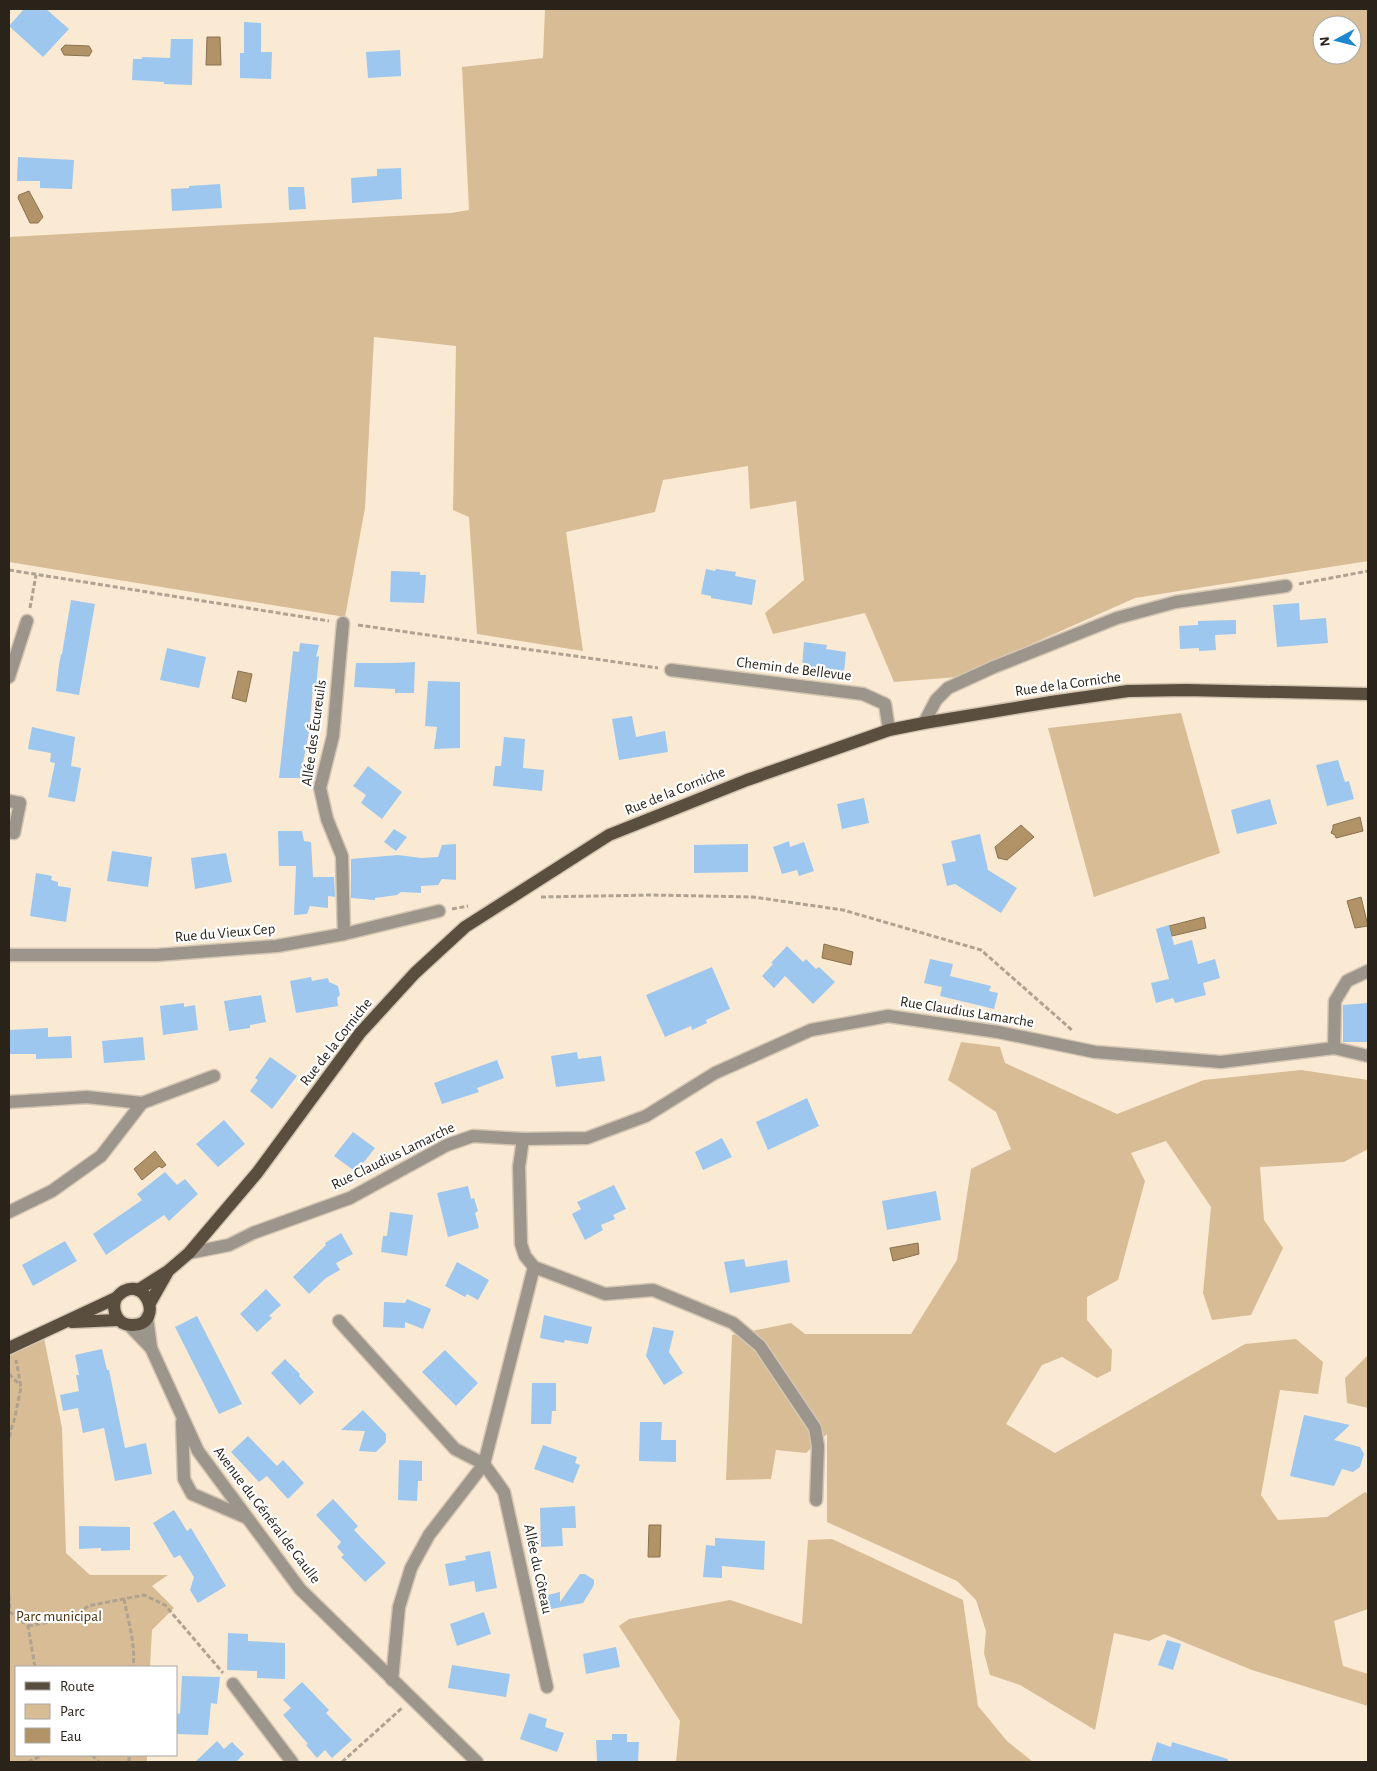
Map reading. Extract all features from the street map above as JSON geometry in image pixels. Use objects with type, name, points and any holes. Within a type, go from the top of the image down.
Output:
[{"type":"main road","name":"Rue de la Corniche","points":[[11,1348],[116,1298],[126,1290],[138,1290],[168,1271],[189,1252],[257,1173],[360,1033],[415,973],[465,927],[609,835],[747,780],[889,730],[924,723],[1128,691],[1186,690],[1368,694]]},
{"type":"main road","name":"Rue de la Corniche","points":[[67,1322],[124,1322],[139,1324],[147,1317],[150,1303],[168,1271]]},
{"type":"main road","points":[[138,1290],[147,1297],[150,1303]]},
{"type":"main road","points":[[116,1298],[114,1309],[124,1322]]},
{"type":"street","points":[[924,723],[936,700],[948,688],[994,666],[1117,618],[1176,602],[1286,586]]},
{"type":"street","points":[[9,677],[27,621]]},
{"type":"street","name":"Allée des Écureuils","points":[[343,623],[333,736],[320,788],[327,819],[342,856],[344,934]]},
{"type":"street","name":"Chemin de Bellevue","points":[[672,670],[863,694],[885,704],[889,730]]},
{"type":"street","points":[[9,801],[20,802],[14,833],[9,832]]},
{"type":"street","name":"Rue du Vieux Cep","points":[[9,956],[157,955],[277,946],[344,934],[439,911]]},
{"type":"street","points":[[1334,1048],[1335,1001],[1347,981],[1368,971]]},
{"type":"street","name":"Rue Claudius Lamarche","points":[[189,1252],[229,1245],[253,1233],[350,1198],[447,1145],[473,1136],[522,1139],[587,1138],[646,1116],[715,1072],[811,1030],[888,1016],[998,1032],[1095,1052],[1221,1062],[1334,1048],[1368,1056]]},
{"type":"street","points":[[9,1102],[88,1097],[142,1103],[214,1076]]},
{"type":"street","points":[[9,1212],[52,1191],[101,1156],[142,1103]]},
{"type":"street","points":[[522,1139],[519,1167],[521,1244],[525,1256],[534,1267],[605,1294],[653,1290],[733,1323],[760,1346],[815,1428],[818,1446],[816,1500]]},
{"type":"street","points":[[392,1680],[398,1607],[411,1568],[428,1534],[484,1464],[534,1267]]},
{"type":"street","name":"Avenue du Général de Gaulle","points":[[147,1317],[151,1348],[198,1451],[300,1590],[475,1761]]},
{"type":"street","name":"Allée du Côteau","points":[[339,1321],[455,1449],[484,1464],[504,1492],[547,1687]]},
{"type":"street","name":"Avenue du Général de Gaulle","points":[[124,1322],[151,1348]]},
{"type":"street","points":[[182,1414],[184,1479],[192,1494],[247,1517]]},
{"type":"street","points":[[233,1684],[292,1762]]},
{"type":"path","points":[[1286,586],[1368,571]]},
{"type":"path","points":[[27,621],[36,575]]},
{"type":"path","points":[[539,897],[652,895],[753,897],[843,910],[981,950],[1076,1034]]},
{"type":"path","points":[[439,911],[475,904]]},
{"type":"path","points":[[9,1437],[21,1386],[11,1348]]},
{"type":"path","points":[[9,1374],[21,1386]]},
{"type":"path","points":[[28,1626],[76,1617],[88,1606],[144,1595],[165,1605],[233,1684]]},
{"type":"path","points":[[9,1596],[10,1612],[28,1626],[35,1666]]},
{"type":"path","points":[[124,1599],[134,1659],[132,1666]]},
{"type":"path","points":[[342,1762],[412,1699]]},
{"type":"path","points":[[28,1762],[41,1756]]},
{"type":"green space","points":[[545,9],[1368,9],[1368,561],[1135,598],[958,677],[894,682],[865,613],[773,634],[765,613],[804,580],[796,501],[750,509],[748,466],[663,480],[655,512],[566,532],[583,651],[477,634],[469,517],[453,510],[456,346],[374,337],[365,508],[345,617],[9,562],[9,237],[451,213],[469,210],[462,67],[543,58]]},
{"type":"green space","points":[[1181,713],[1220,853],[1094,897],[1048,728]]},
{"type":"green space","points":[[961,1042],[1000,1047],[1005,1063],[1117,1114],[1204,1080],[1301,1070],[1368,1080],[1368,1149],[1344,1162],[1260,1167],[1264,1220],[1283,1248],[1251,1315],[1212,1320],[1203,1293],[1211,1207],[1166,1141],[1131,1153],[1145,1181],[1118,1280],[1087,1297],[1087,1320],[1112,1350],[1111,1371],[1097,1378],[1062,1357],[1042,1365],[1006,1424],[1055,1453],[1245,1344],[1296,1339],[1323,1362],[1318,1394],[1280,1390],[1261,1495],[1278,1520],[1327,1517],[1365,1492],[1368,1494],[1368,1609],[1334,1621],[1343,1666],[1368,1674],[1368,1706],[1252,1670],[1164,1634],[1149,1641],[1114,1633],[1095,1730],[1020,1685],[990,1675],[984,1653],[986,1631],[976,1600],[957,1581],[827,1522],[827,1434],[806,1453],[776,1450],[771,1479],[726,1480],[732,1335],[791,1323],[805,1334],[911,1334],[957,1260],[971,1169],[1011,1149],[996,1112],[948,1080]]},
{"type":"green space","name":"Parc municipal","points":[[43,1333],[62,1428],[66,1553],[90,1575],[168,1575],[152,1586],[174,1608],[152,1630],[150,1666],[15,1666],[15,1756],[147,1756],[147,1762],[9,1762],[9,1348]]},
{"type":"green space","points":[[1368,1355],[1368,1408],[1347,1403],[1345,1378]]},
{"type":"green space","points":[[832,1539],[963,1600],[978,1706],[1007,1741],[1033,1762],[676,1762],[680,1721],[619,1626],[629,1619],[730,1600],[802,1624],[808,1540]]},
{"type":"water","points":[[207,37],[220,37],[221,65],[206,65]]},
{"type":"water","points":[[65,45],[89,46],[92,51],[89,56],[64,55],[61,49]]},
{"type":"water","points":[[29,191],[43,217],[38,223],[30,223],[18,198],[19,195]]},
{"type":"water","points":[[238,671],[252,674],[246,702],[232,698]]},
{"type":"water","points":[[1360,817],[1363,831],[1336,838],[1331,833],[1333,825]]},
{"type":"water","points":[[1021,825],[1034,837],[1007,860],[998,858],[995,847]]},
{"type":"water","points":[[1361,897],[1368,926],[1355,928],[1347,901]]},
{"type":"water","points":[[1204,917],[1206,928],[1172,936],[1169,926]]},
{"type":"water","points":[[824,944],[853,952],[851,965],[822,958]]},
{"type":"water","points":[[155,1151],[166,1165],[162,1168],[159,1166],[142,1180],[134,1169]]},
{"type":"water","points":[[918,1243],[919,1254],[893,1261],[890,1248]]},
{"type":"water","points":[[649,1525],[661,1525],[660,1557],[648,1557]]},
{"type":"building","points":[[24,9],[46,9],[69,29],[43,57],[9,26]]},
{"type":"building","points":[[244,22],[261,23],[261,52],[272,52],[271,79],[240,78],[240,53],[244,53]]},
{"type":"building","points":[[171,39],[193,39],[192,85],[132,80],[133,59],[142,59],[142,57],[170,58]]},
{"type":"building","points":[[400,50],[401,76],[368,78],[366,52]]},
{"type":"building","points":[[18,157],[74,160],[72,189],[40,188],[40,181],[17,181]]},
{"type":"building","points":[[401,168],[402,199],[352,203],[351,178],[377,176],[377,169]]},
{"type":"building","points":[[220,184],[222,208],[172,211],[171,189]]},
{"type":"building","points":[[288,187],[304,187],[306,209],[289,210]]},
{"type":"building","points":[[706,569],[736,572],[735,576],[756,580],[752,605],[711,598],[711,596],[701,594]]},
{"type":"building","points":[[391,571],[420,572],[420,575],[426,575],[424,603],[390,602]]},
{"type":"building","points":[[71,600],[95,604],[79,695],[56,691]]},
{"type":"building","points":[[1299,603],[1300,620],[1326,618],[1328,643],[1277,647],[1273,605]]},
{"type":"building","points":[[1236,620],[1236,634],[1215,635],[1216,650],[1199,651],[1199,648],[1180,649],[1179,626],[1198,625],[1198,621]]},
{"type":"building","points":[[804,642],[827,645],[826,649],[846,652],[844,672],[802,667]]},
{"type":"building","points":[[300,643],[319,645],[316,657],[319,656],[316,687],[313,687],[309,732],[300,778],[279,778],[293,651],[299,652]]},
{"type":"building","points":[[167,648],[206,657],[199,688],[160,680]]},
{"type":"building","points":[[415,662],[414,693],[395,693],[395,689],[354,687],[356,663]]},
{"type":"building","points":[[428,681],[460,682],[460,748],[434,749],[437,727],[425,726]]},
{"type":"building","points":[[632,716],[636,737],[665,731],[668,752],[619,760],[612,719]]},
{"type":"building","points":[[32,727],[75,737],[71,766],[81,768],[75,802],[48,797],[55,763],[50,762],[51,753],[28,749]]},
{"type":"building","points":[[504,737],[525,739],[523,768],[544,770],[542,791],[493,786],[495,766],[501,766]]},
{"type":"building","points":[[1338,760],[1345,782],[1349,781],[1354,799],[1327,806],[1316,765]]},
{"type":"building","points":[[368,766],[402,792],[382,819],[361,803],[366,795],[353,786]]},
{"type":"building","points":[[864,798],[869,823],[842,829],[837,804]]},
{"type":"building","points":[[1270,799],[1277,824],[1237,834],[1231,810]]},
{"type":"building","points":[[394,829],[407,837],[396,851],[384,842]]},
{"type":"building","points":[[278,831],[302,831],[304,841],[311,842],[313,877],[334,877],[335,897],[328,896],[328,908],[310,906],[307,914],[294,915],[296,866],[279,866]]},
{"type":"building","points":[[980,834],[988,870],[1017,888],[1001,913],[955,884],[947,886],[942,864],[956,861],[951,841]]},
{"type":"building","points":[[789,841],[790,847],[804,842],[814,871],[799,876],[797,870],[782,874],[773,847]]},
{"type":"building","points":[[456,844],[456,880],[442,879],[438,885],[421,886],[421,893],[401,892],[397,895],[375,898],[375,900],[351,898],[351,859],[398,855],[421,858],[438,857],[442,845]]},
{"type":"building","points":[[748,844],[748,872],[694,873],[694,845]]},
{"type":"building","points":[[112,851],[152,857],[148,887],[107,881]]},
{"type":"building","points":[[226,853],[232,882],[195,889],[191,858]]},
{"type":"building","points":[[36,873],[52,876],[51,880],[58,882],[58,886],[71,888],[66,922],[30,916]]},
{"type":"building","points":[[1169,925],[1174,945],[1192,940],[1198,964],[1215,959],[1220,978],[1203,983],[1206,995],[1175,1003],[1173,998],[1156,1003],[1151,983],[1169,979],[1156,929]]},
{"type":"building","points":[[787,946],[803,962],[806,959],[816,969],[819,967],[835,982],[813,1004],[785,976],[774,988],[762,976]]},
{"type":"building","points":[[930,959],[953,964],[950,976],[991,986],[989,991],[998,993],[994,1009],[940,996],[942,987],[924,983]]},
{"type":"building","points":[[712,967],[730,1009],[706,1020],[707,1023],[692,1030],[691,1026],[665,1037],[646,995]]},
{"type":"building","points":[[311,977],[312,981],[328,978],[329,982],[338,986],[340,995],[337,998],[338,1006],[296,1013],[290,981]]},
{"type":"building","points":[[261,995],[266,1022],[250,1025],[250,1028],[229,1031],[224,1001]]},
{"type":"building","points":[[184,1003],[184,1007],[195,1005],[198,1030],[163,1035],[160,1006]]},
{"type":"building","points":[[1368,1003],[1368,1042],[1343,1042],[1343,1005]]},
{"type":"building","points":[[48,1028],[48,1037],[71,1036],[72,1058],[36,1059],[36,1054],[9,1054],[9,1030]]},
{"type":"building","points":[[143,1037],[145,1060],[104,1063],[102,1041]]},
{"type":"building","points":[[577,1052],[578,1059],[601,1056],[605,1081],[556,1087],[551,1056]]},
{"type":"building","points":[[270,1057],[297,1076],[272,1109],[250,1091],[258,1080],[255,1078]]},
{"type":"building","points":[[497,1060],[504,1078],[477,1088],[479,1092],[442,1104],[434,1083]]},
{"type":"building","points":[[807,1098],[819,1126],[768,1150],[756,1122]]},
{"type":"building","points":[[224,1120],[245,1144],[218,1167],[196,1144]]},
{"type":"building","points":[[353,1132],[375,1148],[356,1172],[334,1156]]},
{"type":"building","points":[[722,1138],[732,1157],[703,1170],[695,1152]]},
{"type":"building","points":[[165,1172],[177,1185],[185,1179],[198,1194],[169,1221],[164,1215],[106,1255],[93,1234],[142,1200],[137,1194]]},
{"type":"building","points":[[614,1185],[626,1209],[613,1215],[615,1219],[601,1225],[603,1230],[585,1240],[572,1214],[581,1209],[577,1202]]},
{"type":"building","points":[[468,1186],[471,1199],[474,1198],[478,1211],[475,1213],[479,1228],[448,1237],[437,1193]]},
{"type":"building","points":[[936,1191],[941,1220],[887,1230],[882,1201]]},
{"type":"building","points":[[390,1212],[413,1215],[407,1256],[381,1252],[383,1236],[387,1236]]},
{"type":"building","points":[[341,1233],[353,1254],[336,1263],[340,1270],[326,1278],[309,1294],[293,1277],[326,1245],[325,1243]]},
{"type":"building","points":[[65,1241],[77,1261],[33,1286],[22,1265]]},
{"type":"building","points":[[744,1259],[746,1267],[787,1260],[790,1282],[730,1293],[724,1262]]},
{"type":"building","points":[[457,1262],[489,1280],[478,1300],[467,1294],[465,1297],[445,1286]]},
{"type":"building","points":[[266,1289],[281,1305],[269,1316],[272,1318],[257,1332],[240,1314]]},
{"type":"building","points":[[407,1299],[431,1309],[423,1329],[405,1322],[405,1328],[383,1327],[384,1302],[405,1303]]},
{"type":"building","points":[[544,1315],[592,1327],[588,1344],[565,1340],[564,1343],[540,1338]]},
{"type":"building","points":[[197,1316],[242,1404],[219,1414],[175,1327]]},
{"type":"building","points":[[653,1327],[674,1331],[669,1352],[683,1373],[664,1385],[646,1356]]},
{"type":"building","points":[[102,1349],[107,1370],[109,1370],[125,1448],[146,1443],[152,1474],[115,1481],[104,1428],[83,1433],[78,1408],[63,1411],[60,1395],[79,1391],[76,1375],[79,1375],[75,1355]]},
{"type":"building","points":[[445,1350],[478,1383],[456,1406],[422,1372]]},
{"type":"building","points":[[285,1359],[314,1392],[300,1405],[271,1373]]},
{"type":"building","points":[[532,1383],[556,1383],[556,1411],[552,1411],[551,1424],[531,1424]]},
{"type":"building","points":[[363,1410],[386,1434],[386,1442],[376,1452],[359,1451],[365,1431],[341,1430]]},
{"type":"building","points":[[1304,1415],[1350,1425],[1334,1440],[1360,1447],[1364,1454],[1360,1467],[1353,1472],[1342,1469],[1334,1486],[1290,1476]]},
{"type":"building","points":[[640,1422],[662,1422],[661,1440],[676,1440],[676,1462],[639,1461]]},
{"type":"building","points":[[248,1436],[277,1466],[283,1460],[304,1483],[288,1499],[267,1476],[259,1482],[231,1452]]},
{"type":"building","points":[[543,1445],[577,1457],[575,1463],[580,1465],[573,1483],[534,1469]]},
{"type":"building","points":[[399,1460],[422,1461],[422,1481],[418,1481],[417,1501],[398,1500]]},
{"type":"building","points":[[333,1499],[358,1526],[354,1530],[386,1563],[365,1582],[341,1557],[344,1555],[337,1547],[341,1542],[316,1515]]},
{"type":"building","points":[[575,1506],[576,1528],[562,1528],[563,1546],[541,1547],[540,1508]]},
{"type":"building","points":[[174,1510],[187,1531],[191,1528],[226,1586],[198,1603],[190,1590],[194,1577],[180,1555],[174,1558],[153,1523]]},
{"type":"building","points":[[79,1526],[130,1527],[130,1550],[101,1551],[101,1548],[79,1549]]},
{"type":"building","points":[[715,1538],[765,1541],[764,1570],[722,1566],[722,1578],[703,1577],[706,1545],[715,1546]]},
{"type":"building","points":[[490,1551],[497,1588],[476,1592],[474,1581],[449,1586],[445,1564],[466,1560],[465,1556]]},
{"type":"building","points":[[580,1574],[585,1574],[594,1580],[594,1585],[583,1603],[546,1610],[544,1596],[560,1592],[560,1602]]},
{"type":"building","points":[[484,1612],[491,1634],[457,1646],[450,1624]]},
{"type":"building","points":[[228,1633],[248,1634],[248,1641],[285,1643],[285,1679],[257,1678],[257,1671],[227,1670]]},
{"type":"building","points":[[1167,1640],[1181,1644],[1173,1670],[1158,1665]]},
{"type":"building","points":[[616,1647],[620,1667],[586,1674],[583,1654]]},
{"type":"building","points":[[452,1665],[510,1674],[506,1697],[448,1688]]},
{"type":"building","points":[[182,1676],[220,1677],[217,1704],[211,1703],[208,1735],[178,1734],[178,1714],[180,1714]]},
{"type":"building","points":[[302,1682],[329,1710],[326,1713],[352,1740],[332,1758],[325,1750],[317,1758],[306,1745],[308,1744],[283,1715],[291,1708],[283,1700]]},
{"type":"building","points":[[529,1713],[547,1719],[545,1727],[564,1733],[557,1752],[520,1739]]},
{"type":"building","points":[[612,1734],[627,1734],[627,1742],[639,1742],[638,1762],[597,1762],[596,1740],[612,1740]]},
{"type":"building","points":[[217,1741],[224,1749],[232,1742],[244,1754],[236,1762],[195,1762]]},
{"type":"building","points":[[1157,1742],[1171,1747],[1172,1742],[1228,1759],[1228,1762],[1151,1762]]}]
